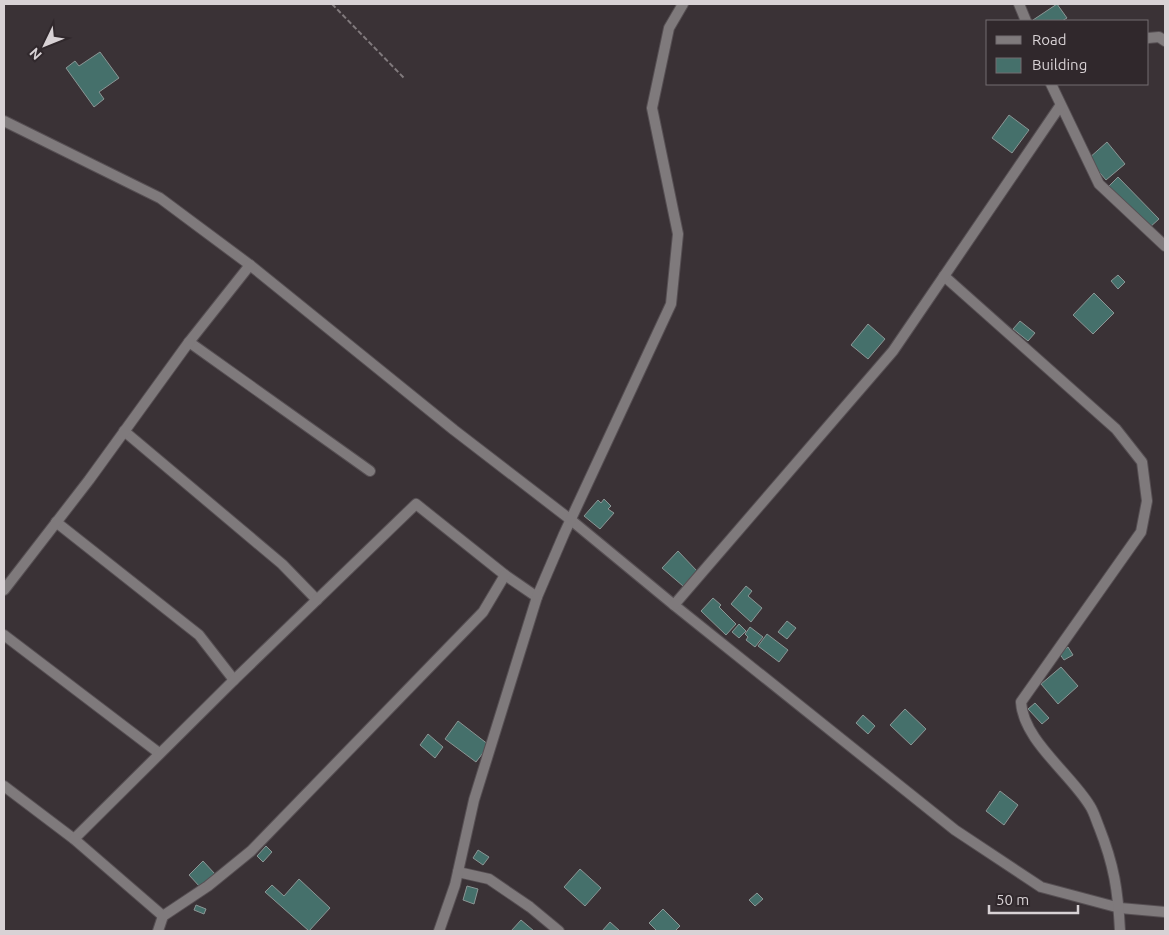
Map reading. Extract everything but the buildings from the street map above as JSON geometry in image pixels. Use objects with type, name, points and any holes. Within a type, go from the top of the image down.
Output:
[{"type":"street","points":[[439,931],[458,872],[474,800],[537,597],[564,534],[671,304],[678,234],[652,108],[669,28],[683,4]]},
{"type":"street","points":[[1019,4],[1026,20]]},
{"type":"street","points":[[1149,38],[1159,37],[1165,41]]},
{"type":"street","points":[[1051,85],[1099,184],[1165,246]]},
{"type":"street","points":[[674,605],[893,351],[1060,106]]},
{"type":"street","points":[[4,121],[160,198],[247,270],[570,521],[955,830],[1041,887],[1120,909],[1165,912]]},
{"type":"street","points":[[4,590],[189,342],[247,270]]},
{"type":"street","points":[[944,276],[1116,429],[1142,462],[1147,501],[1141,532],[1021,702],[1022,714],[1038,740],[1090,806],[1112,859],[1120,909],[1120,928]]},
{"type":"street","points":[[189,342],[370,471]]},
{"type":"street","points":[[124,431],[282,564],[317,600]]},
{"type":"street","points":[[74,839],[159,753],[416,504],[505,575],[537,597]]},
{"type":"street","points":[[56,522],[199,635],[234,680]]},
{"type":"street","points":[[158,931],[163,916],[208,886],[250,851],[482,612],[505,575]]},
{"type":"street","points":[[4,636],[159,753]]},
{"type":"street","points":[[4,786],[74,839],[163,916]]},
{"type":"street","points":[[458,872],[489,879],[530,907],[560,931]]},
{"type":"path","points":[[332,4],[404,78]]}]
